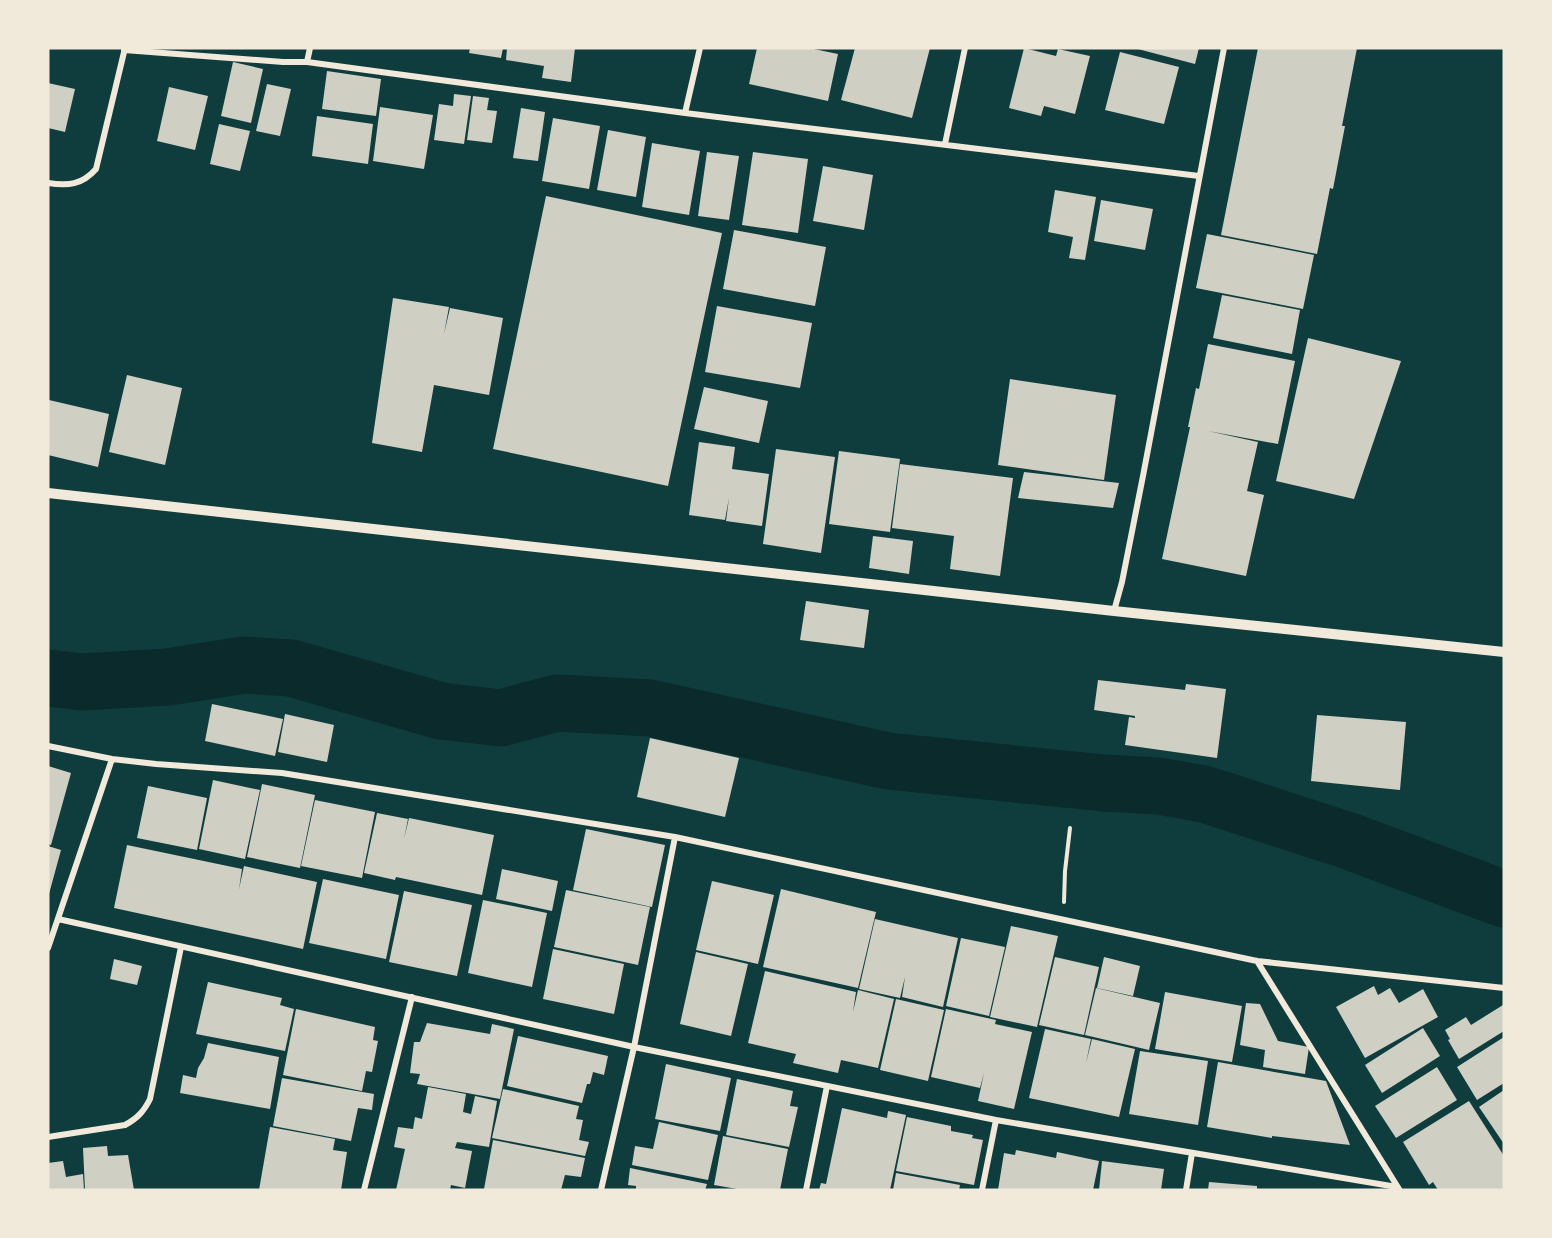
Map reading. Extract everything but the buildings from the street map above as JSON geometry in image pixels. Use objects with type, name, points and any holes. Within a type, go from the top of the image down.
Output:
[{"type":"street","points":[[307,62],[310,48]]},
{"type":"street","points":[[685,113],[700,48]]},
{"type":"street","points":[[945,144],[965,48]]},
{"type":"street","points":[[1114,611],[1143,476],[1224,48]]},
{"type":"street","points":[[48,183],[64,185],[86,180],[96,169],[125,49],[283,63],[307,62],[685,113],[1198,176]]},
{"type":"street","points":[[48,493],[1504,652]]},
{"type":"street","points":[[48,746],[112,759],[282,773],[675,837],[1257,961],[1504,987]]},
{"type":"street","points":[[48,948],[112,759]]},
{"type":"street","points":[[601,1190],[634,1047],[675,837]]},
{"type":"street","points":[[58,919],[634,1047],[827,1086],[996,1120],[1398,1189]]},
{"type":"street","points":[[48,1137],[125,1125],[135,1120],[144,1111],[150,1099],[182,947]]},
{"type":"street","points":[[1257,961],[1398,1189]]},
{"type":"street","points":[[364,1190],[412,998]]},
{"type":"street","points":[[806,1190],[827,1086]]},
{"type":"street","points":[[982,1190],[996,1120]]},
{"type":"street","points":[[1186,1190],[1192,1153]]},
{"type":"path","points":[[1064,920],[1065,871],[1070,828]]},
{"type":"waterway","points":[[48,678],[82,682],[168,677],[244,665],[291,668],[441,711],[501,718],[557,703],[650,708],[888,761],[1104,783],[1158,786],[1204,794],[1349,841],[1504,899]]}]
